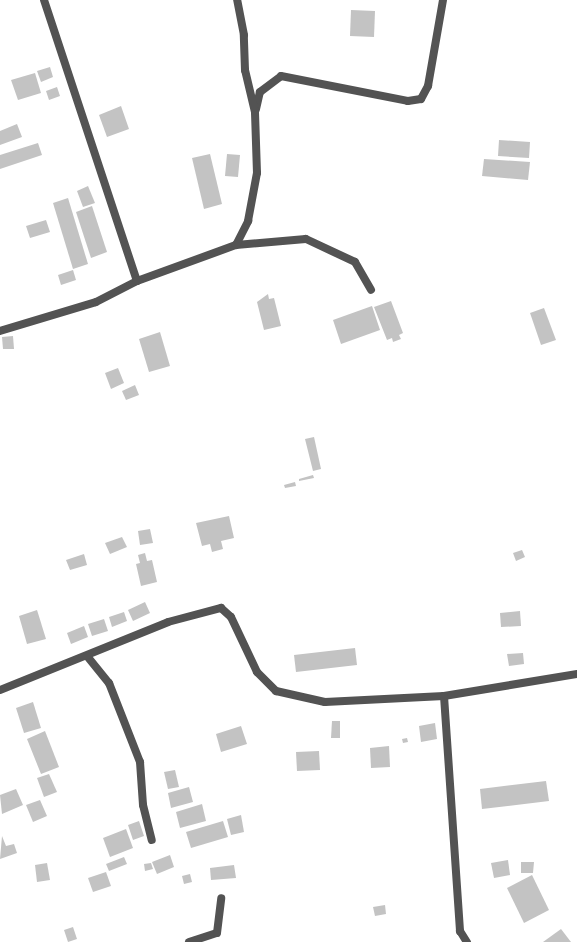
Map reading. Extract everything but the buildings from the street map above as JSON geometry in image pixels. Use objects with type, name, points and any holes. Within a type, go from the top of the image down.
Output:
[{"type":"street","points":[[44,0],[137,281]]},
{"type":"street","points":[[236,245],[248,221],[257,173],[255,112],[245,70],[244,35],[237,0]]},
{"type":"street","points":[[255,112],[260,92],[281,76],[408,101],[421,99],[428,86],[442,0]]},
{"type":"street","points":[[0,331],[96,302],[137,281],[236,245],[306,239],[355,262],[371,290]]},
{"type":"street","points":[[0,690],[168,622],[221,608],[231,617],[257,672],[276,691],[325,702],[444,696],[577,674]]},
{"type":"street","points":[[87,656],[109,683],[140,762],[143,805],[152,840]]},
{"type":"street","points":[[444,696],[460,931],[467,942]]},
{"type":"street","points":[[189,942],[217,933],[221,898]]}]
